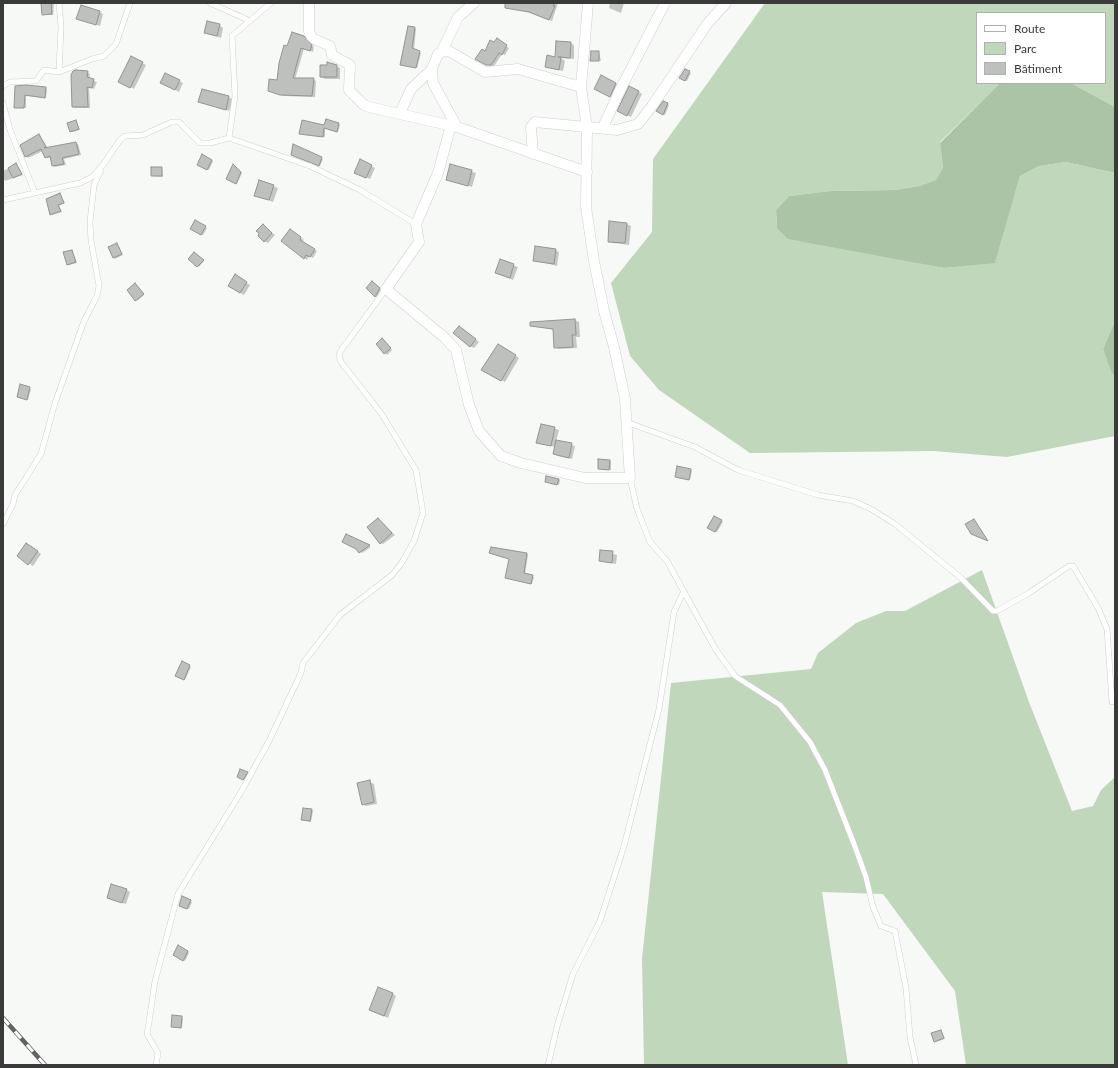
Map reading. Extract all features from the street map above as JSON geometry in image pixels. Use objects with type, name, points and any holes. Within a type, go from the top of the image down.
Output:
[{"type":"street","points":[[309,3],[309,31],[311,36],[314,39],[330,46],[332,55],[350,66],[348,88],[350,93],[369,107],[454,126],[587,172]]},
{"type":"street","points":[[400,113],[411,89],[432,69],[438,54],[442,50],[458,17],[474,3]]},
{"type":"street","points":[[432,69],[433,83],[454,126],[438,174],[416,224],[419,242],[386,289],[445,338],[456,350],[469,405],[479,431],[502,456],[585,478],[630,478],[625,399],[594,261],[586,207],[587,128],[581,87],[588,3]]},
{"type":"street","points":[[603,127],[620,90],[665,3]]},
{"type":"street","points":[[533,154],[532,124],[536,122],[587,128],[603,127],[617,130],[638,124],[652,106],[708,23],[726,3]]},
{"type":"street","points":[[442,50],[447,50],[485,72],[518,69],[581,87]]},
{"type":"lane","points":[[59,3],[61,27],[59,72]]},
{"type":"lane","points":[[3,86],[10,82],[36,81],[44,70],[59,72],[104,56],[110,52],[116,44],[130,3]]},
{"type":"lane","points":[[210,3],[248,20]]},
{"type":"lane","points":[[228,138],[235,96],[232,36],[248,20],[271,3]]},
{"type":"lane","points":[[3,103],[10,130],[35,193]]},
{"type":"lane","points":[[3,200],[80,183],[92,177],[103,165],[120,140],[125,136],[143,134],[172,122],[179,122],[200,143],[210,143],[228,138],[310,166],[360,190],[416,224]]},
{"type":"lane","points":[[3,524],[13,504],[15,495],[41,454],[58,395],[84,321],[97,296],[99,286],[91,240],[90,222],[94,185],[103,165]]},
{"type":"lane","points":[[156,1065],[158,1053],[147,1034],[156,981],[178,894],[245,786],[269,741],[301,673],[303,663],[340,615],[392,575],[401,564],[414,540],[423,513],[416,470],[381,413],[341,362],[339,356],[340,352],[386,289]]},
{"type":"lane","points":[[626,422],[695,447],[738,470],[818,495],[853,501],[871,509],[896,524],[961,578],[993,611],[998,611],[1029,593],[1069,566],[1073,566],[1098,608],[1107,629],[1112,702]]},
{"type":"lane","points":[[630,478],[637,509],[650,542],[667,561],[706,634],[735,676],[780,705],[810,742],[825,770],[857,851],[866,877],[873,907],[881,926],[895,930],[906,988],[910,1037],[916,1065]]},
{"type":"lane","points":[[548,1065],[558,1023],[573,974],[600,921],[624,846],[659,709],[674,612],[683,593]]},
{"type":"green space","points":[[765,3],[1115,3],[1115,107],[1073,84],[1106,84],[1106,12],[976,12],[976,84],[999,84],[940,142],[943,169],[936,180],[919,186],[895,190],[830,191],[789,196],[776,210],[777,228],[900,259],[944,268],[995,262],[1020,176],[1039,166],[1066,162],[1115,173],[1115,321],[1103,349],[1111,372],[1115,377],[1115,436],[1007,457],[933,451],[750,453],[659,390],[630,356],[611,283],[652,232],[653,159]]},
{"type":"green space","points":[[999,84],[1073,84],[1115,107],[1115,173],[1066,162],[1039,166],[1020,176],[995,263],[944,268],[788,239],[777,228],[776,210],[789,196],[830,191],[895,190],[919,186],[936,180],[943,168],[940,143]]},
{"type":"green space","points":[[1115,321],[1115,377],[1111,372],[1103,349]]},
{"type":"green space","points":[[982,570],[1029,702],[1072,811],[1093,806],[1101,790],[1115,777],[1115,1065],[966,1065],[955,991],[883,894],[822,892],[848,1065],[644,1065],[642,959],[671,683],[811,669],[818,653],[856,623],[886,611],[905,611]]},
{"type":"building","points":[[41,3],[51,3],[52,14],[42,15]]},
{"type":"building","points":[[505,3],[554,3],[553,6],[555,6],[549,20],[529,12],[505,8]]},
{"type":"building","points":[[81,5],[100,11],[96,25],[76,19]]},
{"type":"building","points":[[207,21],[220,24],[217,36],[204,33]]},
{"type":"building","points":[[408,26],[415,27],[412,48],[420,51],[416,68],[400,65]]},
{"type":"building","points":[[292,32],[304,36],[312,45],[310,51],[301,48],[293,78],[314,78],[312,96],[280,95],[268,91],[269,79],[277,80],[279,63],[284,45],[287,46]]},
{"type":"building","points":[[497,38],[507,45],[502,55],[499,53],[491,65],[486,65],[475,59],[482,49],[485,51],[490,40],[494,42]]},
{"type":"building","points":[[556,41],[571,42],[570,58],[561,57],[559,70],[545,67],[547,55],[555,57]]},
{"type":"building","points":[[591,51],[599,51],[599,61],[590,61]]},
{"type":"building","points":[[131,56],[143,62],[130,88],[118,82]]},
{"type":"building","points":[[327,62],[337,65],[337,77],[320,77],[320,65],[327,65]]},
{"type":"building","points":[[685,69],[690,71],[685,81],[679,78]]},
{"type":"building","points":[[73,71],[88,71],[87,77],[94,79],[92,88],[87,87],[88,107],[72,107],[71,75]]},
{"type":"building","points":[[165,73],[180,80],[175,90],[160,83]]},
{"type":"building","points":[[601,75],[616,83],[610,97],[594,89]]},
{"type":"building","points":[[26,85],[46,87],[45,98],[25,95],[24,108],[14,108],[15,86]]},
{"type":"building","points":[[629,86],[639,91],[627,116],[617,111]]},
{"type":"building","points":[[202,89],[229,96],[226,110],[198,102]]},
{"type":"building","points":[[663,101],[668,103],[663,115],[656,111]]},
{"type":"building","points":[[326,119],[339,123],[337,132],[324,128],[323,137],[299,134],[302,120],[324,125]]},
{"type":"building","points":[[76,120],[79,129],[70,132],[67,123]]},
{"type":"building","points":[[39,134],[46,147],[44,148],[76,142],[79,154],[62,158],[64,164],[52,166],[50,156],[45,158],[41,149],[25,157],[20,145]]},
{"type":"building","points":[[293,144],[322,157],[319,166],[291,155]]},
{"type":"building","points":[[202,154],[212,160],[207,170],[197,165]]},
{"type":"building","points":[[360,159],[372,165],[366,178],[354,173]]},
{"type":"building","points":[[16,163],[22,174],[13,178],[8,168]]},
{"type":"building","points":[[233,164],[241,172],[236,184],[226,179]]},
{"type":"building","points":[[450,164],[472,170],[468,186],[446,180]]},
{"type":"building","points":[[151,167],[162,167],[162,176],[151,176]]},
{"type":"building","points":[[259,180],[274,185],[269,200],[254,196]]},
{"type":"building","points":[[60,193],[64,203],[58,205],[61,211],[50,215],[46,199]]},
{"type":"building","points":[[195,220],[206,226],[201,235],[190,229]]},
{"type":"building","points":[[609,221],[627,223],[625,243],[608,242]]},
{"type":"building","points":[[263,224],[272,233],[264,242],[258,236],[259,233],[256,231]]},
{"type":"building","points":[[290,229],[301,237],[300,240],[315,249],[310,257],[306,255],[304,259],[281,241]]},
{"type":"building","points":[[117,243],[122,254],[113,258],[108,247]]},
{"type":"building","points":[[535,246],[556,249],[554,264],[533,261]]},
{"type":"building","points":[[72,250],[76,262],[67,265],[63,252]]},
{"type":"building","points":[[194,252],[204,260],[197,267],[188,259]]},
{"type":"building","points":[[500,259],[514,264],[510,278],[495,273]]},
{"type":"building","points":[[235,274],[247,282],[240,293],[228,286]]},
{"type":"building","points":[[372,281],[380,288],[375,297],[366,288]]},
{"type":"building","points":[[135,283],[144,294],[135,301],[127,290]]},
{"type":"building","points":[[575,319],[576,335],[572,335],[573,347],[554,348],[553,329],[530,326],[530,322]]},
{"type":"building","points":[[459,326],[476,339],[470,347],[453,333]]},
{"type":"building","points":[[382,338],[391,348],[384,354],[376,344]]},
{"type":"building","points":[[498,344],[516,355],[501,381],[481,370]]},
{"type":"building","points":[[20,384],[30,387],[27,400],[17,397]]},
{"type":"building","points":[[541,424],[555,427],[551,446],[536,443]]},
{"type":"building","points":[[556,440],[572,443],[569,458],[553,454]]},
{"type":"building","points":[[598,459],[610,460],[609,470],[598,469]]},
{"type":"building","points":[[677,466],[691,469],[689,480],[675,477]]},
{"type":"building","points":[[546,476],[559,479],[557,485],[545,482]]},
{"type":"building","points":[[714,516],[722,520],[715,532],[707,528]]},
{"type":"building","points":[[378,518],[392,533],[380,544],[367,527]]},
{"type":"building","points":[[974,519],[988,541],[971,534],[965,524]]},
{"type":"building","points":[[346,534],[370,545],[359,553],[356,549],[342,542]]},
{"type":"building","points":[[26,543],[38,551],[28,565],[17,556]]},
{"type":"building","points":[[491,547],[527,553],[524,573],[533,575],[531,584],[505,578],[509,559],[489,553]]},
{"type":"building","points":[[600,550],[613,551],[612,563],[599,561]]},
{"type":"building","points":[[182,661],[190,665],[184,680],[175,676]]},
{"type":"building","points":[[240,769],[248,772],[243,780],[237,777]]},
{"type":"building","points":[[370,780],[374,802],[362,805],[357,783]]},
{"type":"building","points":[[303,808],[312,809],[310,821],[301,820]]},
{"type":"building","points":[[111,884],[127,889],[122,903],[107,898]]},
{"type":"building","points":[[182,896],[191,900],[187,909],[179,906]]},
{"type":"building","points":[[178,945],[188,951],[183,961],[173,955]]},
{"type":"building","points":[[378,987],[393,993],[384,1016],[369,1010]]},
{"type":"building","points":[[172,1015],[182,1016],[181,1028],[171,1027]]},
{"type":"building","points":[[941,1030],[944,1038],[934,1042],[931,1033]]},
{"type":"railway","points":[[3,1018],[45,1065]]}]
